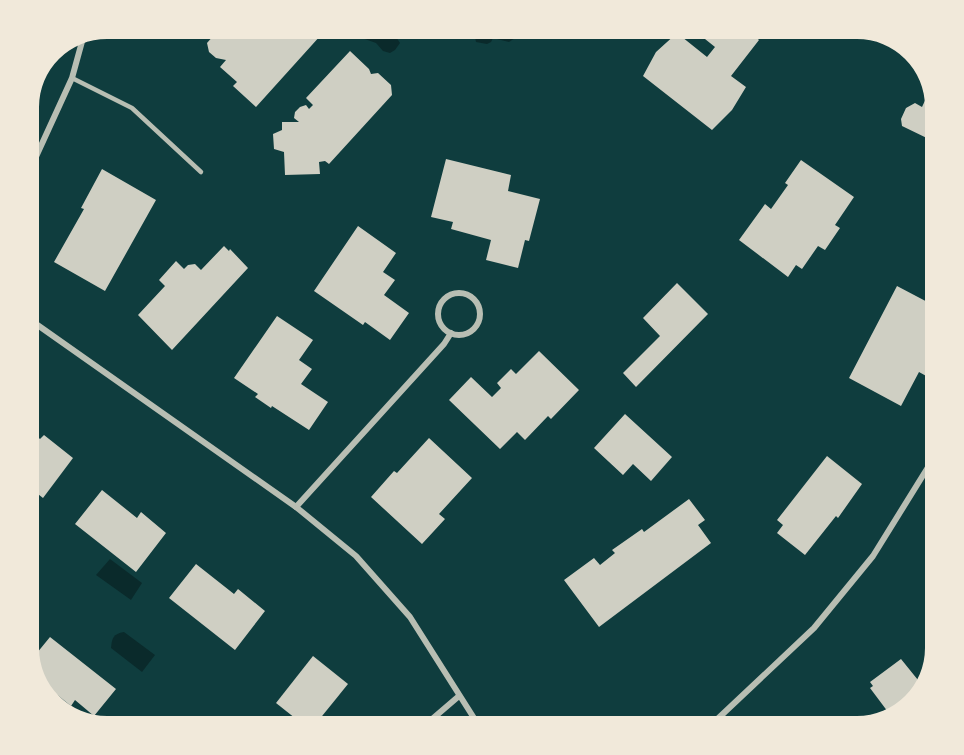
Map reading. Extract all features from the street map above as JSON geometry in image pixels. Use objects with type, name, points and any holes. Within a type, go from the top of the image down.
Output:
[{"type":"street","points":[[39,150],[72,78],[81,45]]},
{"type":"street","points":[[461,293],[468,295],[478,304],[480,311],[478,324],[468,333],[461,335],[451,333],[442,326],[439,320],[440,307],[448,296],[461,293]]},
{"type":"street","points":[[39,326],[296,507],[356,556],[410,617],[472,716]]},
{"type":"street","points":[[296,507],[444,344],[451,333]]},
{"type":"street","points":[[721,716],[814,628],[873,556],[925,473]]},
{"type":"street","points":[[436,716],[459,696]]},
{"type":"lane","points":[[72,78],[132,108],[201,172]]},
{"type":"water","points":[[365,39],[397,39],[400,43],[390,53],[383,51],[376,43]]},
{"type":"water","points":[[475,39],[492,39],[487,44],[476,42]]},
{"type":"water","points":[[497,39],[514,39],[509,42]]},
{"type":"water","points":[[110,559],[142,583],[131,600],[96,575]]},
{"type":"water","points":[[124,632],[155,655],[142,672],[111,648],[114,637]]},
{"type":"building","points":[[210,39],[317,39],[256,107],[233,86],[237,82],[220,67],[226,60],[216,58],[209,52],[207,43]]},
{"type":"building","points":[[670,39],[684,39],[707,57],[715,47],[705,39],[759,40],[731,76],[746,87],[732,110],[712,130],[643,76],[656,52]]},
{"type":"building","points":[[350,51],[369,69],[371,74],[378,73],[391,85],[392,95],[329,164],[325,161],[319,162],[320,174],[285,175],[284,152],[274,149],[273,134],[282,130],[282,122],[299,122],[294,118],[295,112],[300,107],[306,105],[309,109],[313,105],[306,98]]},
{"type":"building","points":[[924,102],[925,137],[902,126],[901,119],[906,108],[915,103],[922,107]]},
{"type":"building","points":[[446,159],[511,175],[508,191],[540,199],[529,241],[525,240],[518,268],[486,260],[491,240],[451,229],[453,222],[431,217]]},
{"type":"building","points":[[801,160],[854,197],[835,225],[840,228],[825,250],[818,246],[802,269],[796,265],[788,277],[739,240],[765,204],[771,209],[788,185],[785,183]]},
{"type":"building","points":[[102,169],[156,200],[105,291],[54,262],[84,209],[81,208]]},
{"type":"building","points":[[358,226],[396,253],[383,272],[395,280],[384,295],[409,313],[390,340],[365,322],[363,325],[314,291]]},
{"type":"building","points":[[224,246],[229,251],[230,249],[248,268],[172,350],[138,315],[165,286],[159,280],[176,261],[184,269],[188,265],[195,264],[201,270]]},
{"type":"building","points":[[677,283],[708,314],[636,387],[623,373],[660,336],[643,318]]},
{"type":"building","points":[[897,286],[925,301],[925,375],[919,372],[901,406],[849,378]]},
{"type":"building","points":[[277,316],[313,340],[299,360],[312,369],[301,384],[328,402],[309,430],[255,397],[258,394],[234,378]]},
{"type":"building","points":[[539,351],[579,390],[551,419],[548,416],[525,440],[517,432],[500,449],[449,400],[471,377],[492,397],[501,388],[497,383],[511,369],[516,374]]},
{"type":"building","points":[[625,414],[672,457],[651,481],[633,464],[623,475],[594,448]]},
{"type":"building","points":[[44,435],[73,458],[43,498],[39,495],[39,438]]},
{"type":"building","points":[[429,438],[472,478],[439,514],[445,519],[422,544],[371,497],[394,471],[397,473]]},
{"type":"building","points":[[827,456],[862,484],[838,518],[836,516],[805,555],[777,533],[783,525],[777,520]]},
{"type":"building","points":[[102,490],[137,518],[141,512],[166,533],[136,572],[75,524]]},
{"type":"building","points":[[689,499],[705,520],[698,525],[711,543],[599,627],[564,580],[594,558],[600,565],[615,553],[612,550],[642,529],[644,532]]},
{"type":"building","points":[[196,564],[234,594],[238,589],[265,611],[235,650],[169,598]]},
{"type":"building","points":[[50,637],[116,689],[95,715],[75,700],[71,706],[56,693],[48,682],[40,662],[39,650]]},
{"type":"building","points":[[313,656],[348,684],[322,716],[292,716],[276,703]]},
{"type":"building","points":[[901,659],[917,679],[911,690],[899,702],[886,709],[870,688],[873,686],[870,682]]}]
